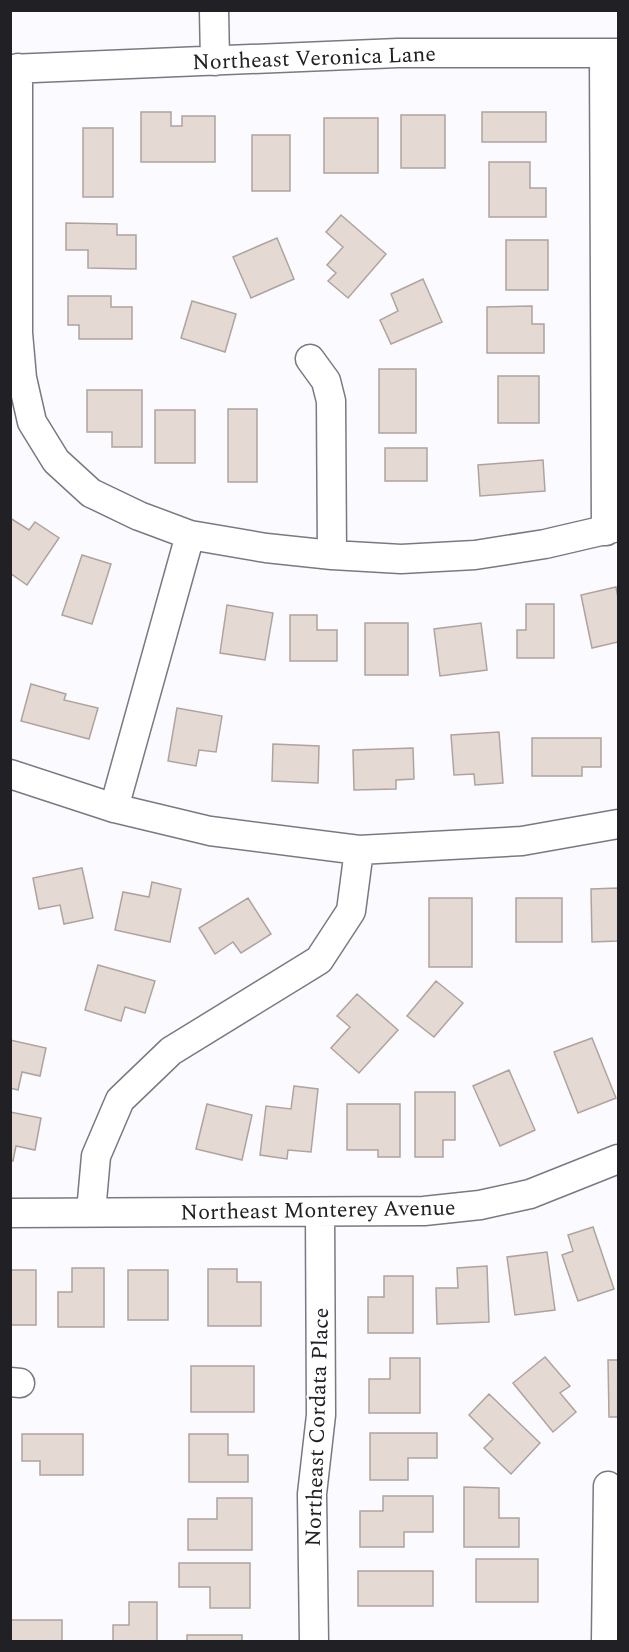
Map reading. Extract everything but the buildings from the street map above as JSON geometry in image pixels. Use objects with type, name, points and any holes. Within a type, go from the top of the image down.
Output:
[{"type":"street","points":[[214,10],[215,61]]},
{"type":"street","name":"Northeast Veronica Lane","points":[[14,68],[398,53],[611,53]]},
{"type":"street","points":[[14,68],[18,333],[22,378],[32,422],[56,461],[91,493],[139,516],[190,535],[266,548],[401,559],[475,555],[545,544],[612,529],[611,53]]},
{"type":"street","points":[[310,359],[326,381],[331,401],[332,555]]},
{"type":"street","points":[[114,808],[190,535]]},
{"type":"street","points":[[10,774],[114,808],[210,831],[358,850],[522,841],[618,824]]},
{"type":"street","points":[[91,1212],[96,1156],[120,1100],[171,1051],[319,960],[351,911],[358,850]]},
{"type":"street","name":"Northeast Monterey Avenue","points":[[10,1213],[424,1211],[480,1205],[530,1194],[618,1159]]},
{"type":"street","name":"Northeast Cordata Place","points":[[314,1641],[312,1494],[321,1415],[320,1212]]},
{"type":"street","points":[[606,1641],[609,1486]]}]
